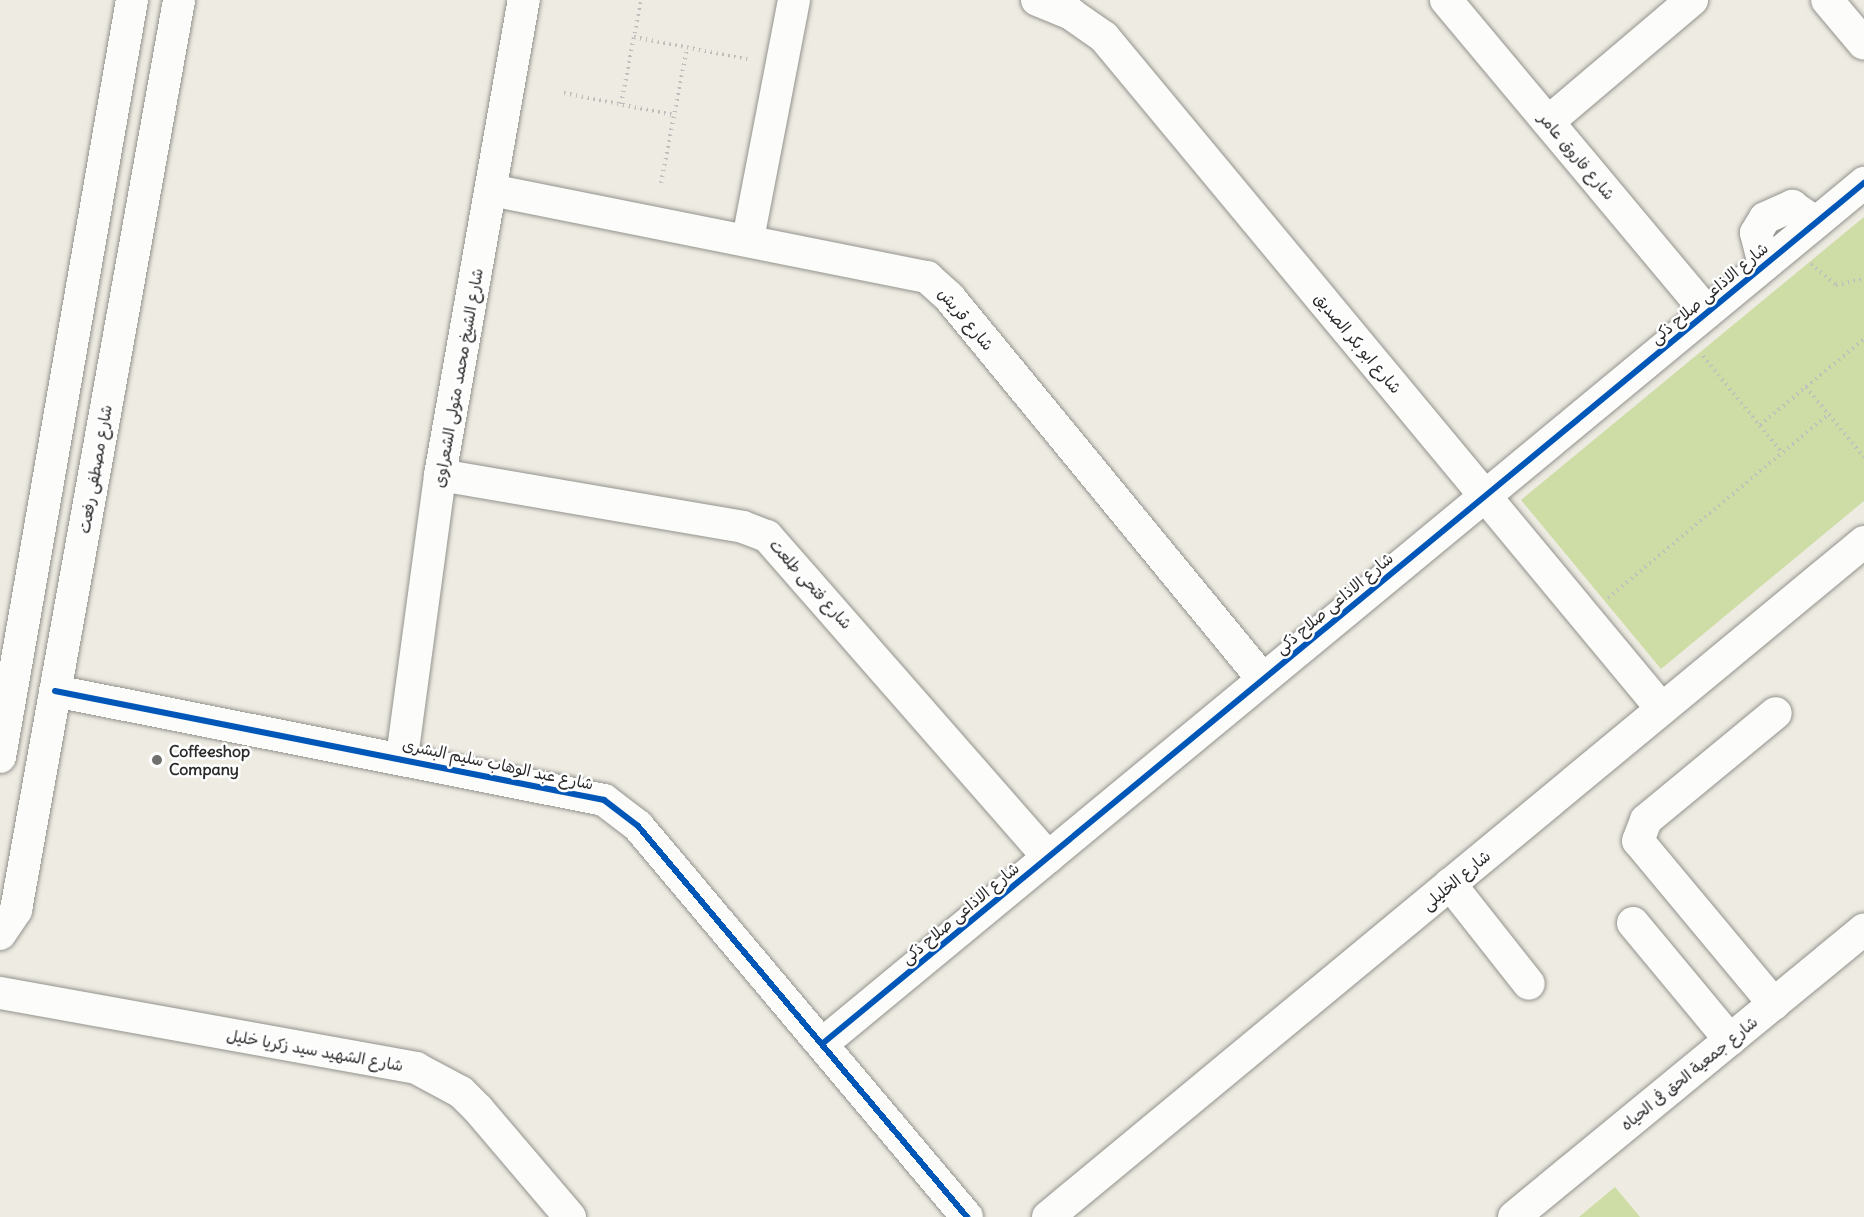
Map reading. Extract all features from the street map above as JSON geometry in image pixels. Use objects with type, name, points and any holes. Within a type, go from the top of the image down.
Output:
[{"type":"street","points":[[0,757],[132,0]]},
{"type":"street","name":"شارع مصطفى رفعت","points":[[0,934],[16,910],[178,0]]},
{"type":"street","name":"شارع الشيخ محمد متولى الشعراوى","points":[[402,757],[440,475],[524,0]]},
{"type":"street","points":[[748,239],[794,0]]},
{"type":"street","name":"شارع ابو بكر الصديق","points":[[1037,0],[1071,14],[1104,37],[1662,709]]},
{"type":"street","name":"شارع فاروق عامر","points":[[1446,0],[1707,312]]},
{"type":"street","points":[[1548,122],[1692,0]]},
{"type":"street","points":[[1827,0],[1864,44]]},
{"type":"street","name":"شارع الاذاعى صلاح ذكى","points":[[822,1044],[1864,183]]},
{"type":"street","name":"شارع قريش","points":[[491,190],[913,270],[939,285],[1263,679]]},
{"type":"street","points":[[1764,266],[1756,233],[1765,218],[1792,206],[1816,223]]},
{"type":"street","name":"شارع فتحى طلعت","points":[[440,475],[743,527],[767,536],[1048,857]]},
{"type":"street","name":"شارع الخليلى","points":[[1048,1217],[1864,542]]},
{"type":"street","name":"شارع عبد الوهاب سليم البشرى","points":[[55,691],[577,791],[616,807],[822,1044],[967,1217]]},
{"type":"street","points":[[1774,1004],[1638,841],[1646,820],[1776,712]]},
{"type":"street","points":[[1450,885],[1529,984]]},
{"type":"street","points":[[1633,923],[1730,1040]]},
{"type":"street","name":"شارع جمعية الحق فى الحياه","points":[[1514,1217],[1864,930]]},
{"type":"street","name":"شارع الشهيد سيد زكريا خليل","points":[[0,993],[416,1068],[472,1103],[570,1217]]},
{"type":"path","points":[[621,104],[641,0]]},
{"type":"path","points":[[634,37],[782,66]]},
{"type":"path","points":[[661,183],[687,48]]},
{"type":"path","points":[[564,93],[674,115]]},
{"type":"path","points":[[1791,243],[1828,282],[1864,279]]},
{"type":"path","points":[[1683,332],[1782,453]]},
{"type":"path","points":[[1760,426],[1864,339]]},
{"type":"path","points":[[1806,387],[1864,457]]},
{"type":"path","points":[[1586,617],[1829,414]]},
{"type":"green space","points":[[1864,217],[1864,501],[1661,669],[1521,500]]},
{"type":"green space","points":[[1615,1187],[1640,1217],[1579,1217]]},
{"type":"cycle path","points":[[822,1044],[1864,183]]},
{"type":"cycle path","points":[[55,691],[604,800],[638,826],[967,1217]]},
{"type":"place","name":"Coffeeshop Company","points":[[157,760]]}]
